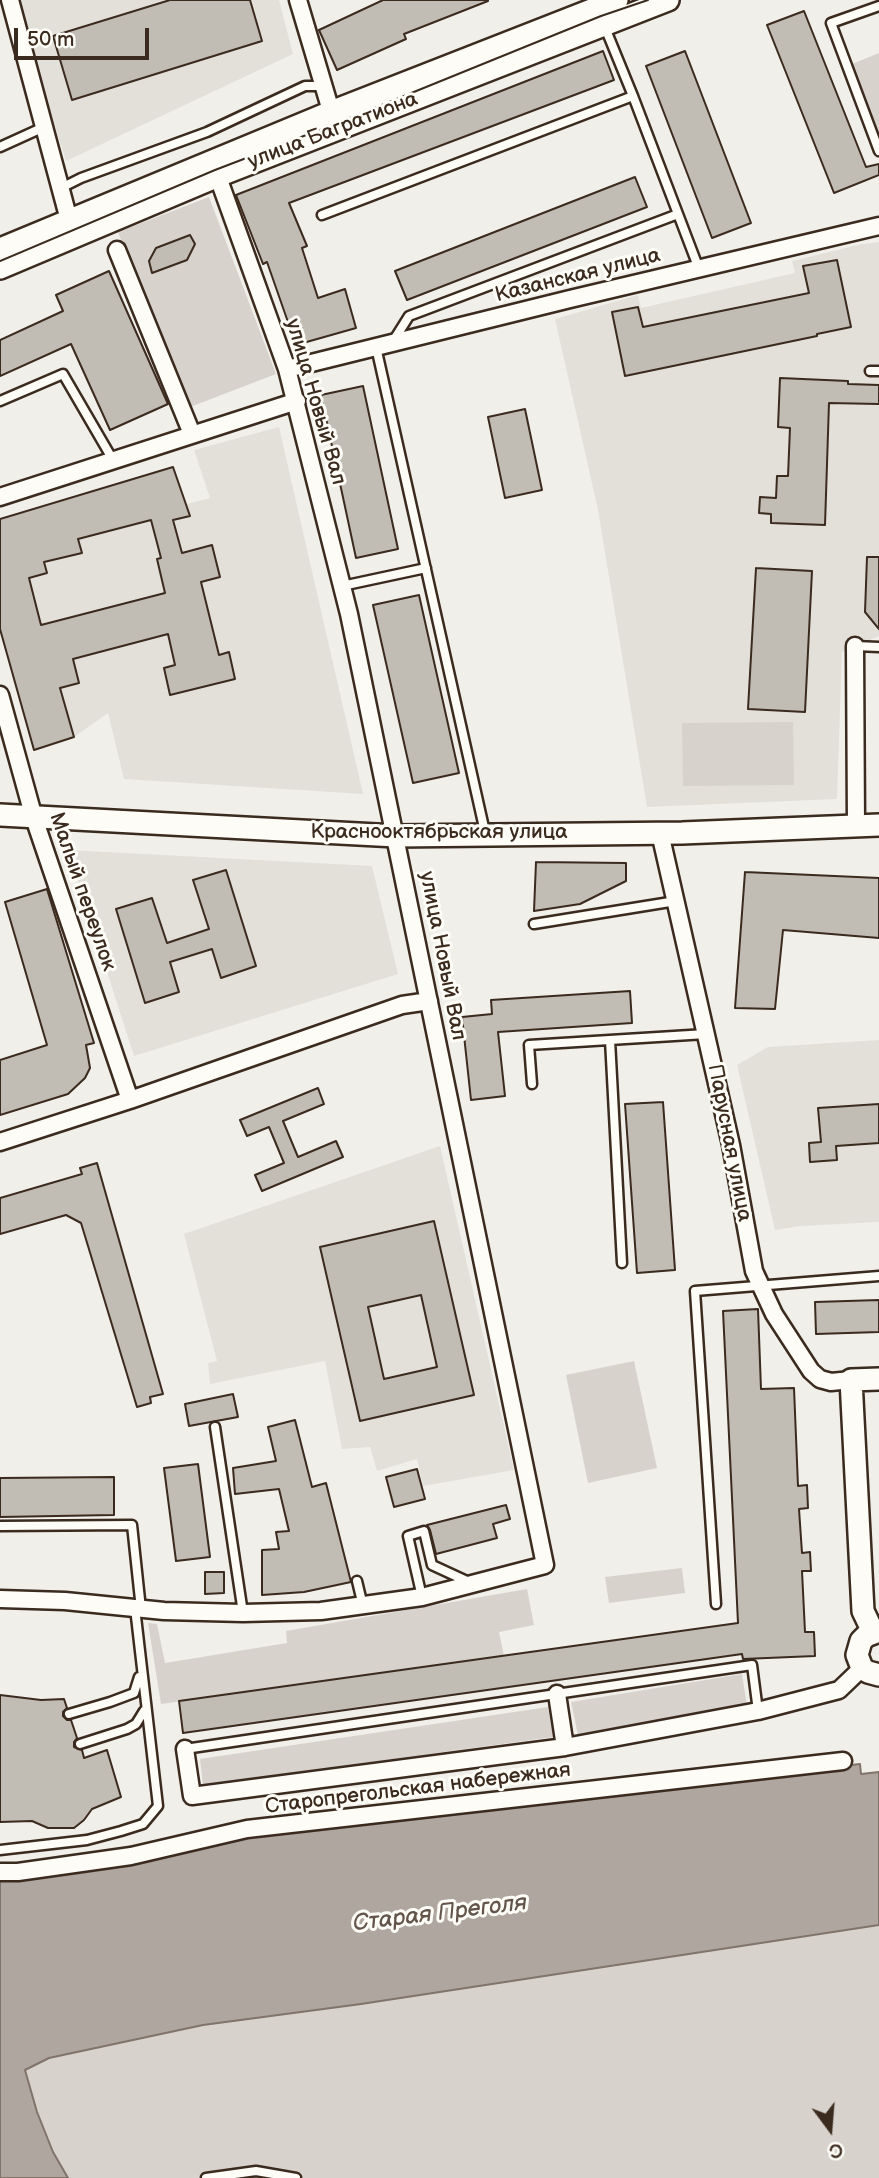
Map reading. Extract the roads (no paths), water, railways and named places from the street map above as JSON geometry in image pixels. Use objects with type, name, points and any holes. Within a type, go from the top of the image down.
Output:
[{"type":"street","points":[[9,0],[69,220]]},
{"type":"street","points":[[298,0],[334,121]]},
{"type":"street","name":"улица Багратиона","points":[[0,249],[69,220],[215,168],[606,11],[668,0]]},
{"type":"street","name":"улица Багратиона","points":[[0,268],[215,168]]},
{"type":"street","name":"улица Новый Вал","points":[[215,168],[297,401],[342,586],[545,1564],[474,1584]]},
{"type":"street","name":"Казанская улица","points":[[287,369],[879,226]]},
{"type":"street","points":[[117,250],[192,434]]},
{"type":"street","points":[[0,497],[297,401]]},
{"type":"street","points":[[855,646],[856,825]]},
{"type":"street","name":"Малый переулок","points":[[0,695],[34,818],[130,1100]]},
{"type":"street","name":"Краснооктябрьская улица","points":[[0,816],[396,836],[660,833],[879,825]]},
{"type":"street","name":"Парусная улица","points":[[660,833],[731,1145],[754,1272],[759,1285],[774,1314],[811,1371],[820,1379],[831,1382],[879,1379]]},
{"type":"street","points":[[0,1142],[130,1100],[402,1005],[429,1001]]},
{"type":"street","points":[[851,1380],[863,1611],[876,1632],[861,1641],[857,1655],[871,1671]]},
{"type":"street","points":[[0,1600],[65,1601],[138,1609],[243,1613],[321,1611],[422,1597],[474,1584]]},
{"type":"street","name":"Старопрегольская набережная","points":[[185,1749],[192,1796],[565,1747],[758,1711],[839,1690],[871,1671]]},
{"type":"street","points":[[557,1693],[565,1747]]},
{"type":"street","name":"Старопрегольская набережная","points":[[0,1872],[18,1872],[131,1856],[247,1829],[843,1761]]},
{"type":"lane","points":[[879,6],[831,23],[879,151]]},
{"type":"lane","points":[[606,11],[633,96],[699,269]]},
{"type":"lane","points":[[61,188],[81,178],[207,132],[305,86],[323,86]]},
{"type":"lane","points":[[322,215],[633,96]]},
{"type":"lane","points":[[0,147],[44,127]]},
{"type":"lane","points":[[485,835],[426,568],[384,345],[409,316],[678,214]]},
{"type":"lane","points":[[0,401],[63,374],[113,460]]},
{"type":"lane","points":[[342,586],[426,568]]},
{"type":"lane","points":[[855,646],[879,647]]},
{"type":"lane","points":[[534,924],[676,901]]},
{"type":"lane","points":[[532,1084],[530,1045],[706,1034]]},
{"type":"lane","points":[[610,1040],[622,1263]]},
{"type":"lane","points":[[716,1604],[695,1291],[879,1276]]},
{"type":"lane","points":[[215,1427],[243,1613]]},
{"type":"lane","points":[[0,1526],[132,1525],[141,1671],[158,1806],[143,1824],[87,1840],[0,1850]]},
{"type":"lane","points":[[422,1597],[408,1536],[424,1531],[432,1565],[474,1584]]},
{"type":"lane","points":[[358,1581],[363,1605]]},
{"type":"lane","points":[[185,1749],[752,1665],[758,1711]]},
{"type":"lane","points":[[69,1714],[134,1693],[141,1671]]},
{"type":"lane","points":[[79,1744],[127,1729],[136,1724],[145,1708]]},
{"type":"lane","points":[[206,2178],[256,2171],[296,2178]]},
{"type":"water","name":"Старая Преголя","points":[[860,1764],[861,1774],[879,1772],[879,1925],[361,2004],[203,2025],[49,2058],[25,2070],[37,2112],[53,2152],[68,2178],[0,2178],[0,1877],[307,1825]]},
{"type":"tram line","points":[[0,261],[215,170],[601,16],[648,0]]}]
